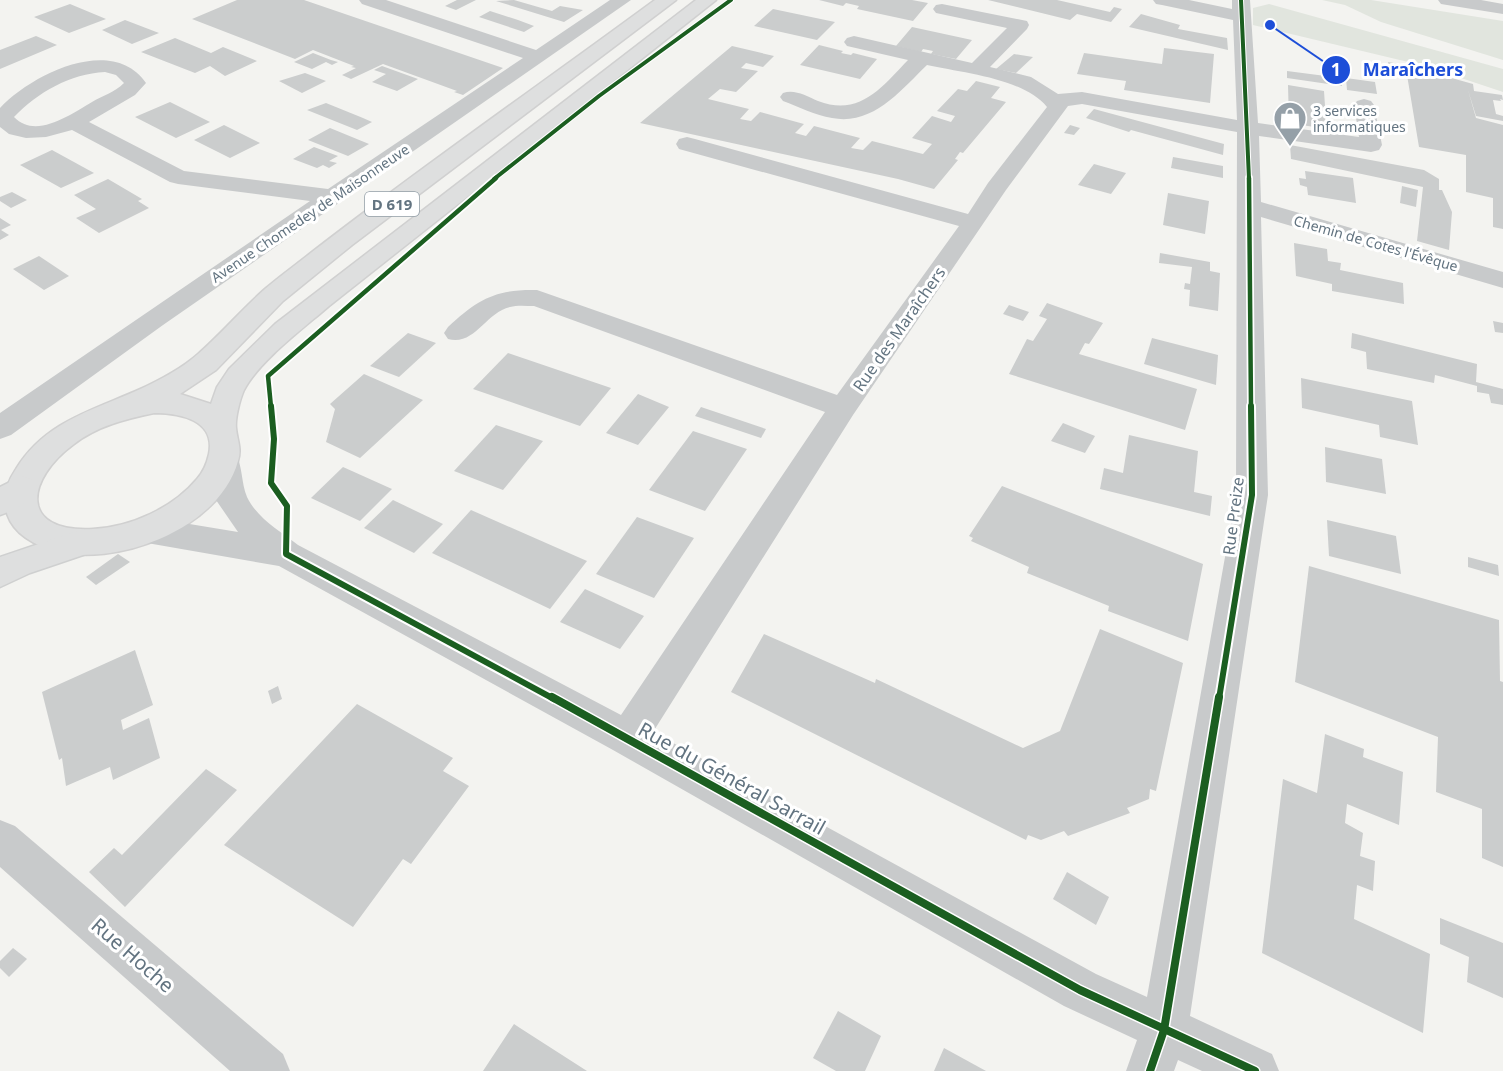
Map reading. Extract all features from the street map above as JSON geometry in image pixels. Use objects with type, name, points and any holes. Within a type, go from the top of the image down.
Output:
[{"type":"main road","name":"D 619","points":[[121,409],[172,386],[206,363],[274,295],[326,254],[668,0]]},
{"type":"main road","name":"D 619","points":[[221,428],[230,388],[243,371],[279,335],[320,300],[707,0]]},
{"type":"main road","points":[[0,573],[18,563],[80,543],[113,540],[147,530],[178,513],[200,496],[215,478],[224,460],[226,443],[221,428],[210,416],[195,408],[154,403],[121,409],[87,422],[57,440],[34,463],[11,495],[32,526],[52,538],[80,543]]},
{"type":"street","points":[[368,0],[538,57]]},
{"type":"street","name":"Avenue Chomedey de Maisonneuve","points":[[0,428],[153,319],[622,0]]},
{"type":"street","points":[[1162,0],[1241,8]]},
{"type":"street","points":[[1447,0],[1503,9]]},
{"type":"street","name":"Rue Preize","points":[[1157,1050],[1252,495],[1248,128],[1241,8]]},
{"type":"street","points":[[942,9],[1020,25],[976,70]]},
{"type":"street","points":[[854,42],[1024,81],[1039,88],[1055,101],[1082,98],[1248,128],[1371,145],[1364,105]]},
{"type":"street","points":[[790,97],[837,113],[852,113],[871,105],[922,58]]},
{"type":"street","points":[[74,123],[98,106],[128,91],[136,83],[131,75],[114,67],[100,66],[70,71],[9,109],[3,117],[13,129],[29,132],[49,130],[74,123],[178,177],[333,197]]},
{"type":"street","name":"Rue des Maraîchers","points":[[627,738],[843,408],[974,223],[996,188],[1056,111],[1058,107],[1055,101]]},
{"type":"street","points":[[687,144],[974,223]]},
{"type":"street","name":"Chemin de Cotes l'Évêque","points":[[1249,206],[1503,280]]},
{"type":"street","points":[[458,333],[488,305],[519,297],[537,298],[843,408]]},
{"type":"street","name":"Rue du Général Sarrail","points":[[224,460],[232,500],[253,529],[286,554],[627,738],[1080,990],[1157,1050],[1255,1071]]},
{"type":"street","name":"Rue du Général Sarrail","points":[[147,530],[286,554]]},
{"type":"street","name":"Rue Hoche","points":[[0,840],[266,1071]]},
{"type":"shaded area","points":[[1322,0],[1371,0],[1503,21],[1503,60],[1381,22],[1345,5]]},
{"type":"shaded area","points":[[1269,4],[1503,69],[1503,92],[1425,66],[1253,25],[1253,8]]},
{"type":"building","points":[[237,0],[304,0],[503,68],[463,95],[383,64],[351,79],[342,75],[356,68],[351,67],[354,66],[313,50],[295,59],[192,19]]},
{"type":"building","points":[[457,0],[476,0],[456,10],[445,6]]},
{"type":"building","points":[[514,0],[552,11],[560,6],[583,10],[564,22],[496,1]]},
{"type":"building","points":[[819,0],[912,0],[928,3],[913,21],[857,9],[859,6],[846,3],[843,6]]},
{"type":"building","points":[[988,0],[1057,0],[1110,12],[1114,7],[1122,9],[1111,22],[1077,14],[1070,20]]},
{"type":"building","points":[[70,4],[106,19],[69,33],[34,17]]},
{"type":"building","points":[[773,9],[835,22],[817,40],[754,26]]},
{"type":"building","points":[[490,11],[534,26],[524,32],[479,17]]},
{"type":"building","points":[[1141,14],[1180,25],[1178,29],[1227,38],[1228,50],[1129,27]]},
{"type":"building","points":[[125,20],[159,33],[132,44],[102,30]]},
{"type":"building","points":[[912,27],[972,40],[956,59],[931,54],[933,51],[923,49],[921,52],[896,46]]},
{"type":"building","points":[[36,36],[57,45],[0,69],[0,50]]},
{"type":"building","points":[[175,38],[211,53],[223,47],[257,61],[225,76],[210,66],[195,73],[141,52]]},
{"type":"building","points":[[819,45],[843,51],[841,53],[851,55],[853,53],[877,59],[860,79],[800,65]]},
{"type":"building","points":[[732,46],[774,56],[763,67],[746,63],[741,68],[758,71],[736,92],[720,89],[708,99],[749,109],[740,119],[751,121],[760,112],[804,124],[795,133],[806,136],[814,126],[860,138],[851,148],[863,150],[872,141],[923,154],[932,144],[912,138],[932,116],[951,122],[955,116],[937,111],[958,89],[967,91],[976,81],[1000,87],[991,98],[1006,102],[963,153],[960,152],[955,159],[958,160],[934,189],[898,179],[640,123]]},
{"type":"building","points":[[1164,48],[1214,54],[1210,103],[1124,90],[1126,81],[1077,74],[1084,53],[1162,64]]},
{"type":"building","points":[[313,53],[338,62],[332,65],[326,62],[312,69],[294,62]]},
{"type":"building","points":[[1014,54],[1033,57],[1016,73],[996,69]]},
{"type":"building","points":[[1388,62],[1473,84],[1474,91],[1502,95],[1503,100],[1493,100],[1496,114],[1503,116],[1503,121],[1476,116],[1468,90],[1476,118],[1503,125],[1503,229],[1493,227],[1493,198],[1466,192],[1466,155],[1419,147],[1407,75],[1390,72]]},
{"type":"building","points":[[382,66],[418,79],[397,91],[372,82],[386,74],[374,70]]},
{"type":"building","points":[[1287,71],[1341,78],[1342,86],[1287,78]]},
{"type":"building","points":[[305,73],[326,81],[302,93],[279,81]]},
{"type":"building","points":[[1346,78],[1375,82],[1377,94],[1347,90]]},
{"type":"building","points":[[1288,85],[1324,91],[1325,106],[1336,108],[1337,116],[1325,114],[1327,129],[1289,123]]},
{"type":"building","points":[[170,102],[210,122],[176,138],[135,117]]},
{"type":"building","points":[[326,103],[372,122],[357,130],[307,110]]},
{"type":"building","points":[[1094,109],[1224,144],[1223,155],[1131,130],[1129,132],[1086,118]]},
{"type":"building","points":[[224,125],[260,143],[230,158],[194,140]]},
{"type":"building","points":[[1070,125],[1080,128],[1074,135],[1064,133]]},
{"type":"building","points":[[330,128],[369,144],[348,156],[308,140]]},
{"type":"building","points":[[1290,145],[1424,170],[1439,179],[1439,190],[1442,190],[1452,212],[1449,250],[1417,241],[1423,187],[1291,159]]},
{"type":"building","points":[[314,147],[338,156],[329,161],[337,163],[329,168],[323,165],[317,168],[293,159]]},
{"type":"building","points":[[52,150],[94,173],[61,188],[20,165]]},
{"type":"building","points":[[1173,157],[1223,166],[1223,178],[1171,168]]},
{"type":"building","points":[[1094,164],[1126,173],[1111,194],[1078,185]]},
{"type":"building","points":[[1305,171],[1353,178],[1356,203],[1308,195],[1307,187],[1300,185],[1299,178],[1306,179]]},
{"type":"building","points":[[108,179],[142,199],[138,201],[149,208],[99,233],[76,218],[96,209],[74,195]]},
{"type":"building","points":[[1402,186],[1418,190],[1416,207],[1400,203]]},
{"type":"building","points":[[12,192],[27,200],[11,208],[0,201],[0,197]]},
{"type":"building","points":[[1168,193],[1209,201],[1205,234],[1163,225]]},
{"type":"building","points":[[0,218],[11,225],[1,230],[9,235],[0,240]]},
{"type":"building","points":[[1294,243],[1327,249],[1328,261],[1341,263],[1340,270],[1403,283],[1404,304],[1332,291],[1332,284],[1296,276]]},
{"type":"building","points":[[1160,253],[1210,262],[1210,271],[1220,273],[1218,311],[1189,306],[1190,290],[1184,289],[1185,283],[1190,284],[1192,267],[1159,263]]},
{"type":"building","points":[[39,256],[69,276],[44,290],[13,269]]},
{"type":"building","points":[[1047,303],[1103,323],[1089,344],[1085,343],[1079,354],[1197,389],[1185,430],[1009,374],[1027,339],[1033,341],[1047,319],[1039,316]]},
{"type":"building","points":[[1009,305],[1029,312],[1023,321],[1003,314]]},
{"type":"building","points":[[1493,321],[1503,323],[1503,333],[1495,332]]},
{"type":"building","points":[[408,333],[436,343],[399,377],[370,366]]},
{"type":"building","points":[[1352,333],[1477,364],[1476,382],[1503,389],[1503,405],[1491,403],[1489,394],[1477,392],[1477,386],[1435,375],[1434,383],[1367,369],[1366,352],[1351,348]]},
{"type":"building","points":[[1152,338],[1218,355],[1216,385],[1144,364]]},
{"type":"building","points":[[508,353],[611,388],[580,426],[473,389]]},
{"type":"building","points":[[364,374],[423,400],[360,458],[326,442],[335,409],[330,404]]},
{"type":"building","points":[[1301,378],[1412,401],[1418,445],[1380,437],[1379,425],[1302,408]]},
{"type":"building","points":[[638,394],[669,407],[638,445],[606,433]]},
{"type":"building","points":[[701,407],[766,429],[761,438],[695,416]]},
{"type":"building","points":[[1063,423],[1095,436],[1085,453],[1051,441]]},
{"type":"building","points":[[496,425],[543,441],[503,490],[454,471]]},
{"type":"building","points":[[693,431],[747,449],[705,511],[649,490]]},
{"type":"building","points":[[1129,435],[1198,451],[1194,492],[1212,496],[1210,516],[1100,489],[1104,468],[1123,473]]},
{"type":"building","points":[[1325,447],[1382,459],[1386,494],[1326,482]]},
{"type":"building","points":[[343,467],[392,489],[360,521],[311,498]]},
{"type":"building","points":[[1002,486],[1203,564],[1188,641],[1108,611],[1109,606],[1027,573],[1029,567],[971,541],[973,538],[969,536]]},
{"type":"building","points":[[393,500],[443,524],[414,553],[364,528]]},
{"type":"building","points":[[471,510],[587,561],[550,609],[432,553]]},
{"type":"building","points":[[637,517],[694,538],[654,598],[596,574]]},
{"type":"building","points":[[1327,520],[1396,536],[1401,574],[1329,556]]},
{"type":"building","points":[[118,554],[130,562],[96,585],[86,577]]},
{"type":"building","points":[[1468,557],[1498,565],[1499,576],[1468,567]]},
{"type":"building","points":[[1309,566],[1499,620],[1500,681],[1503,682],[1503,867],[1482,858],[1482,809],[1436,792],[1438,737],[1295,682]]},
{"type":"building","points":[[585,589],[644,616],[620,649],[560,622]]},
{"type":"building","points":[[1100,629],[1183,663],[1156,791],[1150,789],[1149,799],[1127,808],[1130,813],[1068,836],[1064,831],[1041,840],[1028,835],[1026,840],[731,692],[764,634],[875,683],[876,679],[1023,748],[1060,731]]},
{"type":"building","points":[[135,650],[153,705],[121,720],[123,730],[149,718],[160,758],[113,780],[110,767],[66,786],[62,758],[59,760],[42,692]]},
{"type":"building","points":[[278,686],[282,699],[272,704],[268,691]]},
{"type":"building","points":[[357,704],[453,758],[443,771],[469,786],[411,864],[403,859],[353,927],[224,845]]},
{"type":"building","points":[[1325,734],[1364,749],[1363,757],[1403,772],[1399,825],[1347,804],[1345,823],[1363,833],[1360,856],[1375,861],[1373,891],[1357,885],[1354,919],[1430,954],[1423,1033],[1262,953],[1283,779],[1317,793]]},
{"type":"building","points":[[206,769],[237,790],[125,907],[89,872],[114,848],[122,855]]},
{"type":"building","points":[[1067,872],[1109,897],[1096,925],[1053,899]]},
{"type":"building","points":[[1440,918],[1503,943],[1503,998],[1467,982],[1469,957],[1440,944]]},
{"type":"building","points":[[13,948],[27,959],[9,977],[0,968],[0,961]]},
{"type":"building","points":[[838,1011],[881,1036],[865,1071],[836,1071],[813,1058]]},
{"type":"building","points":[[514,1024],[520,1028],[587,1071],[483,1071]]},
{"type":"building","points":[[944,1048],[986,1071],[934,1071]]},
{"type":"cycle path","points":[[731,0],[599,96],[484,187],[268,376],[274,439],[271,483],[287,506],[286,554],[627,738],[1080,990],[1255,1071]]},
{"type":"cycle path","points":[[1150,1071],[1164,1030],[1252,495],[1248,128],[1241,0]]},
{"type":"place","name":"Maraîchers","points":[[1270,25]]},
{"type":"place","name":"3 services informatiques","points":[[1290,147]]}]
